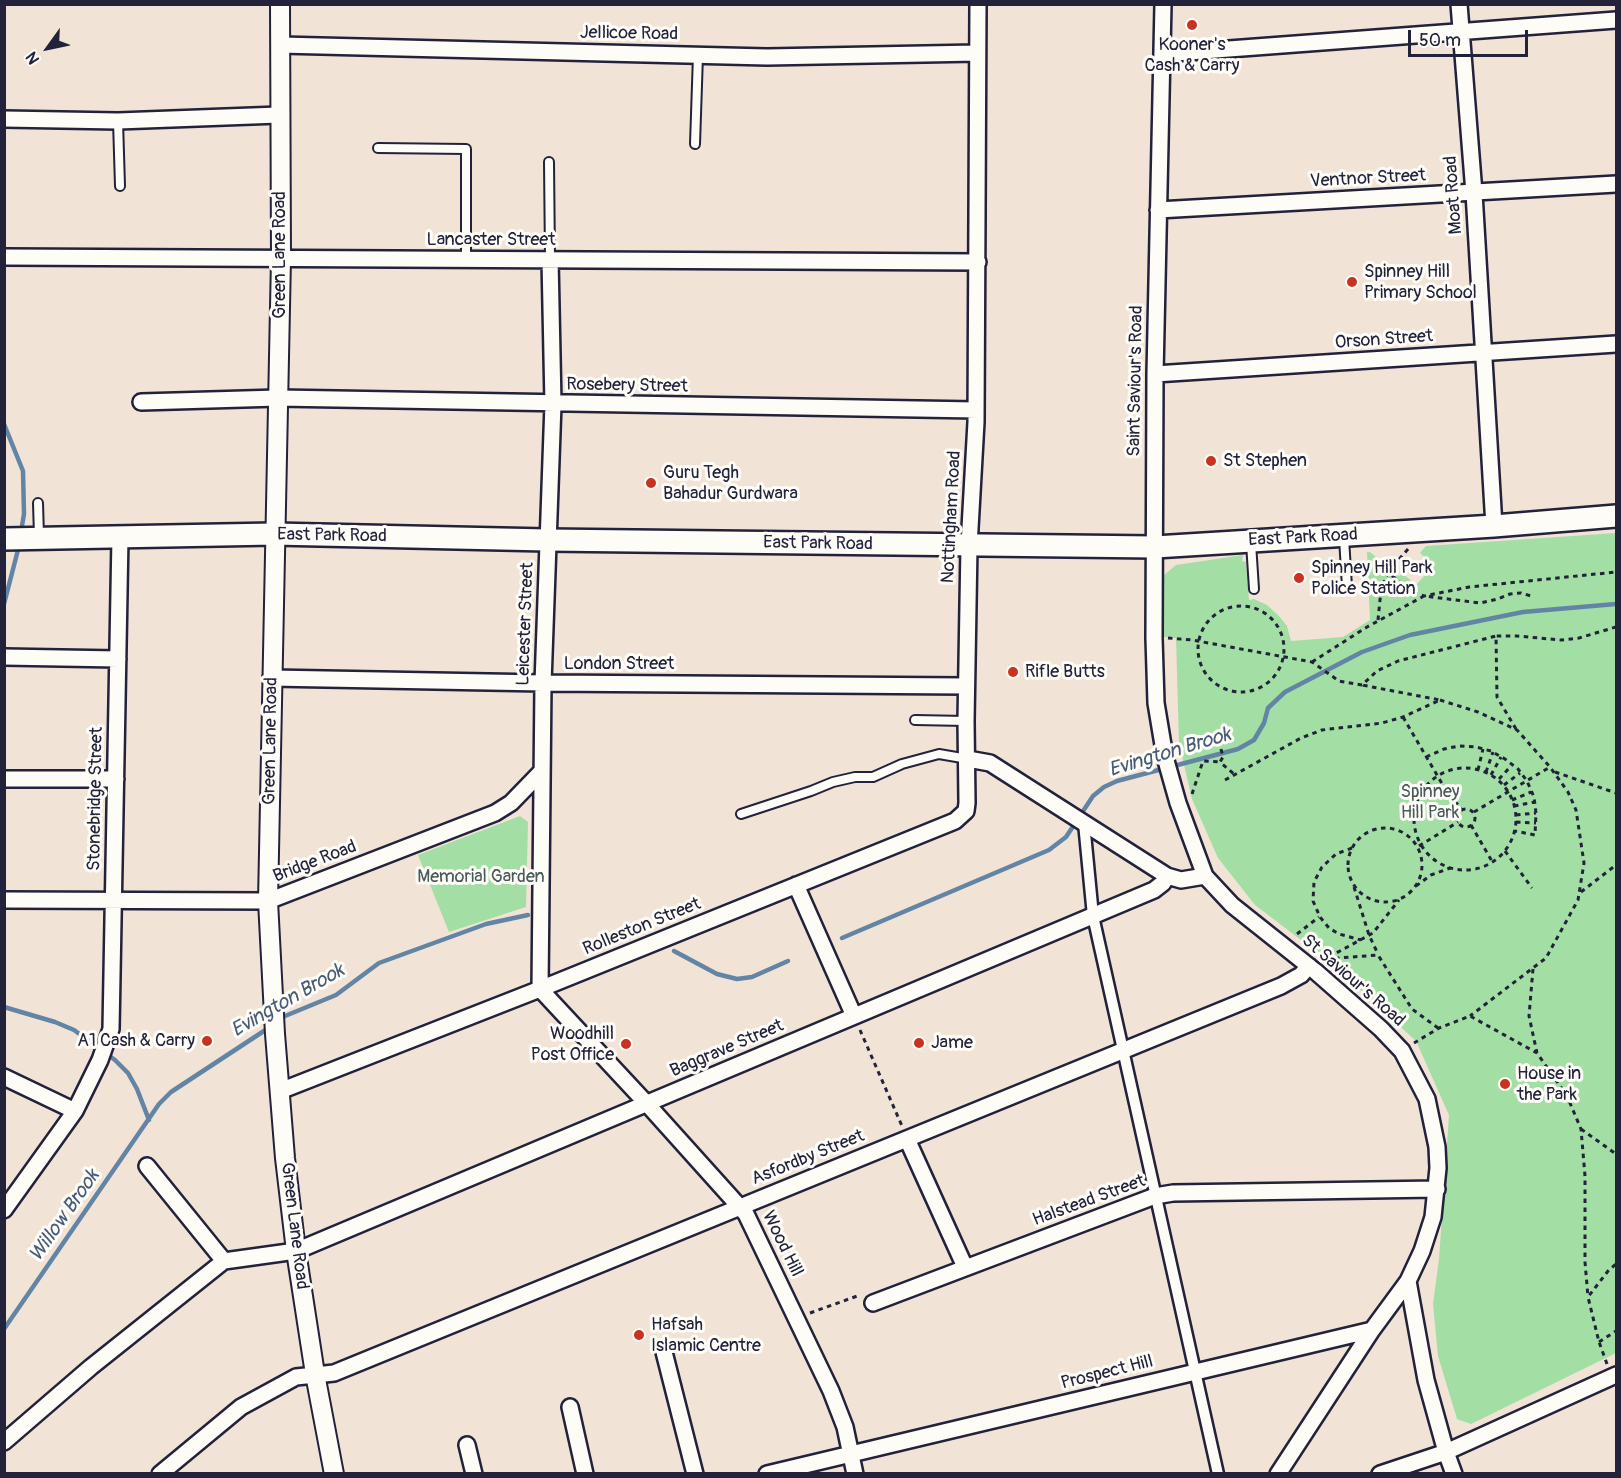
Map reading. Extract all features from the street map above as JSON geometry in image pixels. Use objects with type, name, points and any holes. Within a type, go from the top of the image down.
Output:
[{"type":"main road","name":"East Park Road","points":[[23,538],[274,534],[547,540],[1155,547],[1424,531],[1617,516]]},
{"type":"street","name":"Green Lane Road","points":[[280,4],[281,258],[268,901],[274,1026],[285,1158],[296,1251],[315,1374],[334,1473]]},
{"type":"street","name":"Nottingham Road","points":[[968,759],[966,686],[969,546],[979,418],[978,4]]},
{"type":"street","name":"Saint Saviour's Road","points":[[1162,4],[1155,374],[1155,638],[1156,702],[1165,757]]},
{"type":"street","name":"Moat Road","points":[[1459,4],[1474,193],[1494,526]]},
{"type":"street","points":[[1162,54],[1617,20]]},
{"type":"street","name":"Jellicoe Road","points":[[280,45],[767,57],[977,53]]},
{"type":"street","points":[[4,119],[118,121],[279,116]]},
{"type":"street","name":"Ventnor Street","points":[[1158,210],[1617,184]]},
{"type":"street","name":"Lancaster Street","points":[[4,257],[978,262]]},
{"type":"street","name":"Leicester Street","points":[[540,989],[543,683],[553,404],[550,260]]},
{"type":"street","name":"Orson Street","points":[[1155,374],[1617,344]]},
{"type":"street","name":"Rosebery Street","points":[[141,402],[278,398],[553,404],[979,418]]},
{"type":"street","name":"Stonebridge Street","points":[[4,1210],[75,1111],[100,1060],[112,1018],[120,537]]},
{"type":"street","points":[[4,657],[118,659]]},
{"type":"street","name":"London Street","points":[[271,678],[543,683],[966,686]]},
{"type":"street","name":"St Saviour's Road","points":[[1165,757],[1178,804],[1205,876],[1232,905],[1312,968],[1381,1029],[1402,1051],[1427,1099],[1434,1125],[1437,1147],[1437,1189],[1433,1217],[1422,1251],[1408,1281],[1372,1330],[1278,1473]]},
{"type":"street","points":[[968,759],[990,763],[1167,876],[1181,880],[1205,876]]},
{"type":"street","name":"Rolleston Street","points":[[280,1091],[540,989],[961,817],[966,811],[967,803],[968,759]]},
{"type":"street","name":"Bridge Road","points":[[4,900],[268,901],[495,813],[511,803],[542,771]]},
{"type":"street","points":[[4,779],[116,779]]},
{"type":"street","points":[[1078,819],[1093,916],[1218,1473]]},
{"type":"street","name":"Baggrave Street","points":[[224,1261],[296,1251],[1154,890],[1163,883],[1167,876]]},
{"type":"street","points":[[796,885],[854,1016]]},
{"type":"street","name":"Asfordby Street","points":[[160,1473],[241,1407],[296,1377],[334,1373],[1281,986],[1312,968]]},
{"type":"street","name":"Wood Hill","points":[[540,989],[648,1104],[746,1214],[831,1391],[845,1427],[855,1473]]},
{"type":"street","points":[[4,1077],[75,1111]]},
{"type":"street","points":[[907,1139],[966,1267]]},
{"type":"street","points":[[4,1442],[91,1367],[224,1261],[147,1166]]},
{"type":"street","name":"Halstead Street","points":[[873,1303],[1155,1196],[1173,1193],[1437,1189]]},
{"type":"street","points":[[1408,1281],[1426,1380],[1454,1473]]},
{"type":"street","name":"Prospect Hill","points":[[766,1473],[1372,1330]]},
{"type":"street","points":[[663,1348],[695,1473]]},
{"type":"street","points":[[1380,1473],[1446,1452],[1614,1376]]},
{"type":"street","points":[[570,1407],[585,1473]]},
{"type":"street","points":[[467,1445],[474,1473]]},
{"type":"lane","points":[[695,144],[698,55]]},
{"type":"lane","points":[[118,121],[120,186]]},
{"type":"lane","points":[[378,148],[466,149],[466,259]]},
{"type":"lane","points":[[549,162],[550,260]]},
{"type":"lane","points":[[23,538],[38,503]]},
{"type":"lane","points":[[1344,535],[1347,587]]},
{"type":"lane","points":[[1251,541],[1254,589]]},
{"type":"lane","points":[[915,720],[966,721]]},
{"type":"lane","points":[[741,814],[833,782],[855,777],[873,777],[902,764],[939,754],[968,759]]},
{"type":"path","points":[[1378,621],[1381,590],[1388,572],[1424,531]]},
{"type":"path","points":[[1388,572],[1408,590],[1424,596],[1480,603],[1510,594],[1521,593],[1531,596]]},
{"type":"path","points":[[1312,662],[1378,621],[1424,596],[1469,587],[1617,572]]},
{"type":"path","points":[[1233,607],[1251,607],[1268,616],[1280,631],[1283,656],[1279,668],[1267,683],[1249,691],[1236,692],[1213,682],[1204,672],[1199,660],[1198,641],[1206,623],[1215,614],[1233,607]]},
{"type":"path","points":[[1362,685],[1377,671],[1398,661],[1496,636],[1562,640],[1579,638],[1617,627]]},
{"type":"path","points":[[1402,1051],[1438,1028],[1470,1016],[1546,958],[1581,892],[1584,863],[1576,810],[1568,792],[1550,767],[1517,730],[1497,697],[1496,636]]},
{"type":"path","points":[[1155,638],[1198,641],[1312,662],[1339,681],[1440,700],[1478,712],[1517,730]]},
{"type":"path","points":[[1225,780],[1301,738],[1322,730],[1382,723],[1440,700]]},
{"type":"path","points":[[1402,717],[1444,787],[1461,810]]},
{"type":"path","points":[[1426,757],[1460,746],[1493,752],[1512,765],[1527,781],[1536,813],[1534,835],[1514,831]]},
{"type":"path","points":[[1220,762],[1221,749]]},
{"type":"path","points":[[1478,770],[1483,749]]},
{"type":"path","points":[[1486,772],[1493,752]]},
{"type":"path","points":[[1491,776],[1501,757]]},
{"type":"path","points":[[1178,804],[1192,799],[1203,761],[1220,762],[1235,775]]},
{"type":"path","points":[[1499,779],[1512,765]]},
{"type":"path","points":[[1473,812],[1550,767]]},
{"type":"path","points":[[1415,887],[1421,876],[1422,864],[1418,846],[1415,831],[1413,814],[1418,798],[1427,784],[1438,774],[1455,768],[1478,770],[1499,779],[1509,792],[1516,822],[1505,851],[1493,863],[1476,869],[1461,870],[1445,866],[1432,858],[1418,846],[1404,833],[1393,828],[1381,828],[1364,835],[1352,848],[1348,860],[1348,871],[1369,936],[1378,955],[1412,1009],[1438,1028]]},
{"type":"path","points":[[1553,771],[1617,793]]},
{"type":"path","points":[[1503,785],[1520,773]]},
{"type":"path","points":[[1512,800],[1531,792]]},
{"type":"path","points":[[1514,806],[1534,802]]},
{"type":"path","points":[[1467,808],[1473,812],[1475,819],[1471,825],[1464,826],[1458,822],[1458,814],[1461,810],[1467,808]]},
{"type":"path","points":[[1516,815],[1536,813]]},
{"type":"path","points":[[1418,846],[1458,822]]},
{"type":"path","points":[[1516,822],[1536,823]]},
{"type":"path","points":[[1471,825],[1493,863]]},
{"type":"path","points":[[1352,848],[1336,854],[1322,867],[1314,882],[1313,901],[1320,917],[1329,928],[1339,934],[1361,940]]},
{"type":"path","points":[[1505,851],[1532,888]]},
{"type":"path","points":[[1581,892],[1617,865]]},
{"type":"path","points":[[1312,968],[1369,936],[1400,898],[1431,875],[1452,868]]},
{"type":"path","points":[[1352,883],[1370,899],[1383,902],[1400,898]]},
{"type":"path","points":[[1297,934],[1320,917]]},
{"type":"path","points":[[1326,959],[1378,955]]},
{"type":"path","points":[[1533,967],[1529,1017],[1537,1053],[1567,1096],[1581,1129],[1585,1176],[1588,1297],[1599,1342],[1614,1376]]},
{"type":"path","points":[[854,1016],[907,1139]]},
{"type":"path","points":[[1470,1016],[1537,1053]]},
{"type":"path","points":[[1581,1129],[1617,1154]]},
{"type":"path","points":[[1588,1297],[1608,1270],[1617,1264]]},
{"type":"path","points":[[814,1311],[840,1302]]},
{"type":"path","points":[[1599,1342],[1617,1331]]},
{"type":"green space","name":"Spinney Hill Park","points":[[1616,533],[1616,1353],[1471,1424],[1457,1419],[1438,1356],[1433,1304],[1439,1259],[1449,1115],[1416,1041],[1326,959],[1255,905],[1218,858],[1192,799],[1179,743],[1176,638],[1164,637],[1164,575],[1176,565],[1243,555],[1242,561],[1246,562],[1249,600],[1254,599],[1267,605],[1279,616],[1287,626],[1291,641],[1343,637],[1370,620],[1367,552],[1399,576],[1402,573],[1416,585],[1434,565],[1420,553],[1426,546]]},
{"type":"green space","name":"Memorial Garden","points":[[520,816],[528,822],[526,907],[449,932],[418,855]]},
{"type":"waterway","points":[[4,424],[23,471],[24,514],[21,532]]},
{"type":"waterway","points":[[4,604],[19,546]]},
{"type":"waterway","name":"Evington Brook","points":[[842,938],[1049,850],[1066,837],[1093,796],[1104,787],[1117,781],[1238,749],[1254,740],[1264,723],[1268,708],[1285,692],[1362,652],[1410,635],[1523,612],[1616,604]]},
{"type":"waterway","name":"Evington Brook","points":[[279,1020],[336,995],[379,963],[486,924],[528,915]]},
{"type":"waterway","name":"Evington Brook","points":[[674,951],[717,974],[737,979],[752,977],[788,961]]},
{"type":"waterway","points":[[4,1007],[74,1030],[115,1060],[128,1073],[149,1120]]},
{"type":"waterway","name":"Willow Brook","points":[[4,1329],[159,1104],[171,1092],[270,1027]]},
{"type":"place","name":"Kooner's Cash & Carry","points":[[1192,25]]},
{"type":"place","name":"Spinney Hill Primary School","points":[[1352,282]]},
{"type":"place","name":"St Stephen","points":[[1211,461]]},
{"type":"place","name":"Guru Tegh Bahadur Gurdwara","points":[[651,483]]},
{"type":"place","name":"Spinney Hill Park Police Station","points":[[1299,578]]},
{"type":"place","name":"Rifle Butts","points":[[1013,672]]},
{"type":"place","name":"A1 Cash & Carry","points":[[207,1041]]},
{"type":"place","name":"Jame","points":[[919,1043]]},
{"type":"place","name":"Woodhill Post Office","points":[[626,1044]]},
{"type":"place","name":"House in the Park","points":[[1505,1084]]},
{"type":"place","name":"Hafsah Islamic Centre","points":[[639,1335]]}]
